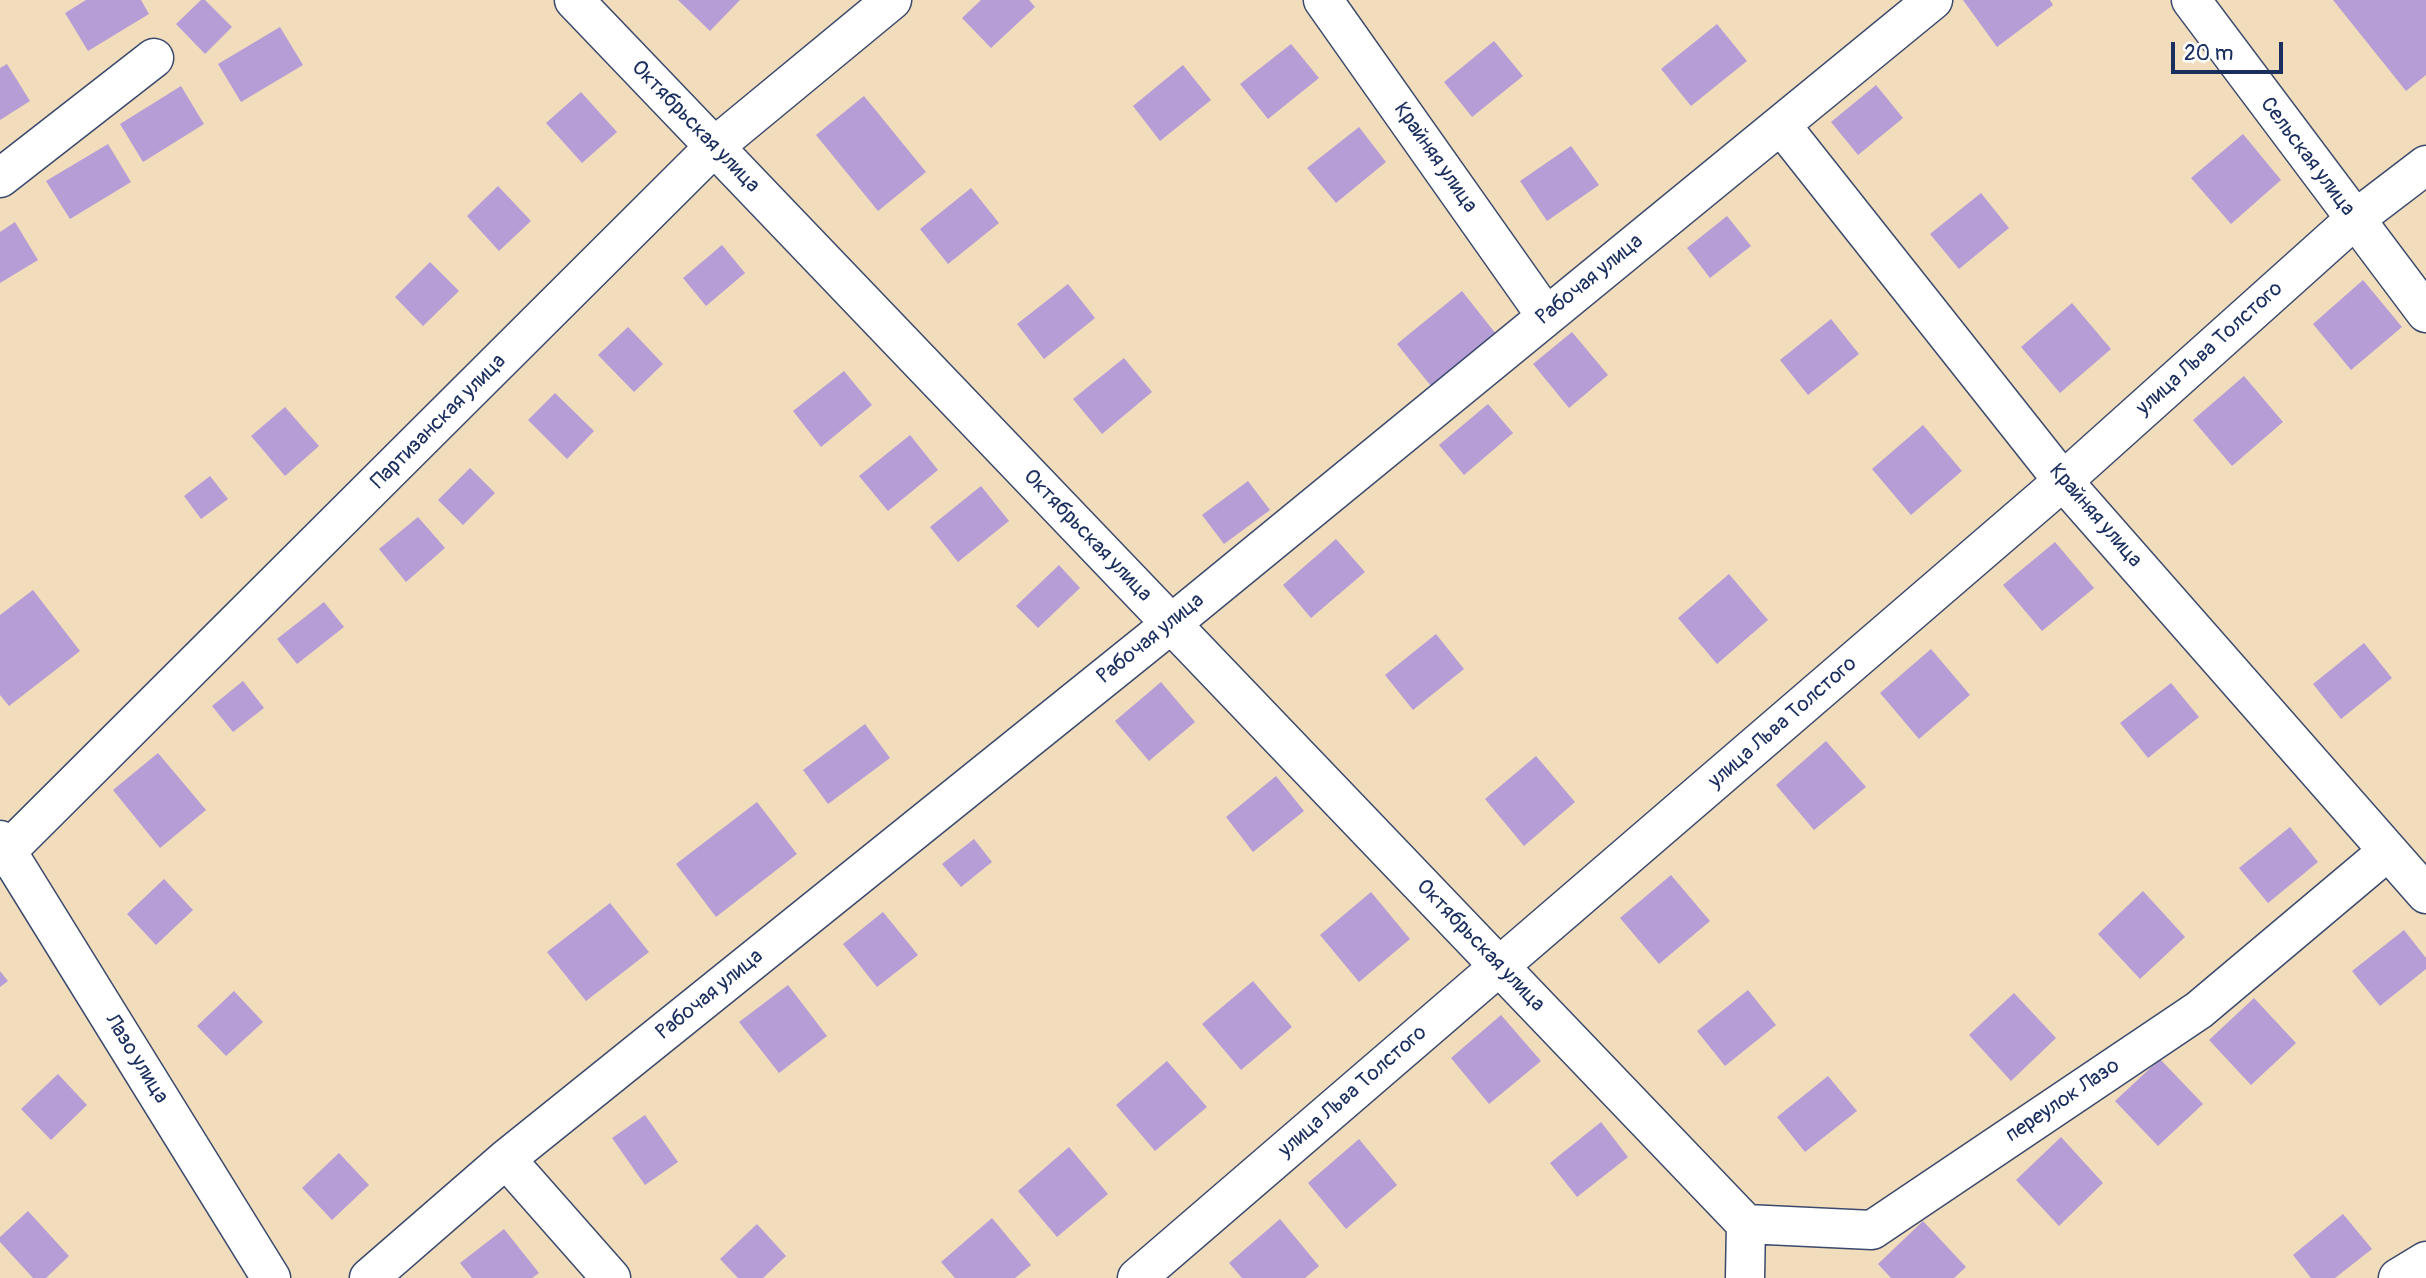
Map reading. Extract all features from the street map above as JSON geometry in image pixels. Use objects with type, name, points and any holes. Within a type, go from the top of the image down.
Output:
[{"type":"street","name":"Октябрьская улица","points":[[574,0],[1746,1224]]},
{"type":"street","name":"Партизанская улица","points":[[3,850],[714,147],[891,0]]},
{"type":"street","name":"Крайняя улица","points":[[1323,0],[1546,316]]},
{"type":"street","name":"Рабочая улица","points":[[369,1278],[506,1159],[1171,624],[1933,0]]},
{"type":"street","name":"Сельская улица","points":[[2190,0],[2426,313]]},
{"type":"street","points":[[0,178],[154,58]]},
{"type":"street","name":"Крайняя улица","points":[[1781,125],[2063,481],[2426,894]]},
{"type":"street","name":"улица Льва Толстого","points":[[1137,1278],[2063,481],[2354,220],[2426,165]]},
{"type":"street","name":"Лазо улица","points":[[3,850],[271,1278]]},
{"type":"street","name":"переулок Лазо","points":[[1746,1224],[1872,1230],[2199,1010],[2388,851]]},
{"type":"street","points":[[506,1159],[611,1278]]},
{"type":"street","points":[[1745,1278],[1746,1224]]},
{"type":"street","points":[[2398,1278],[2426,1261]]},
{"type":"building","points":[[86,0],[141,0],[149,14],[88,51],[65,13]]},
{"type":"building","points":[[201,0],[205,0],[232,27],[205,54],[176,24]]},
{"type":"building","points":[[678,0],[740,0],[710,31]]},
{"type":"building","points":[[981,0],[1029,0],[1035,7],[991,48],[962,18]]},
{"type":"building","points":[[1963,0],[2050,0],[2053,5],[1997,47]]},
{"type":"building","points":[[2333,0],[2426,0],[2426,75],[2406,91]]},
{"type":"building","points":[[1717,24],[1747,61],[1691,106],[1661,69]]},
{"type":"building","points":[[280,27],[303,65],[241,102],[218,64]]},
{"type":"building","points":[[1494,41],[1523,76],[1472,117],[1444,82]]},
{"type":"building","points":[[1291,44],[1319,78],[1268,119],[1240,84]]},
{"type":"building","points":[[7,64],[30,101],[0,120],[0,68]]},
{"type":"building","points":[[1183,65],[1211,100],[1160,141],[1133,106]]},
{"type":"building","points":[[1876,85],[1903,118],[1858,155],[1831,122]]},
{"type":"building","points":[[181,86],[204,124],[143,162],[120,124]]},
{"type":"building","points":[[581,92],[617,132],[582,163],[546,123]]},
{"type":"building","points":[[864,96],[926,172],[878,211],[816,135]]},
{"type":"building","points":[[1359,127],[1386,162],[1336,203],[1307,168]]},
{"type":"building","points":[[2243,134],[2281,180],[2231,224],[2191,178]]},
{"type":"building","points":[[108,144],[131,182],[70,219],[46,181]]},
{"type":"building","points":[[1571,146],[1599,185],[1547,221],[1520,181]]},
{"type":"building","points":[[498,186],[531,221],[499,251],[467,216]]},
{"type":"building","points":[[971,188],[999,223],[948,264],[920,229]]},
{"type":"building","points":[[1981,193],[2009,228],[1959,269],[1930,234]]},
{"type":"building","points":[[1727,216],[1751,246],[1710,278],[1687,248]]},
{"type":"building","points":[[15,222],[38,260],[0,283],[0,232]]},
{"type":"building","points":[[722,245],[745,273],[706,306],[683,278]]},
{"type":"building","points":[[430,262],[459,291],[423,326],[395,297]]},
{"type":"building","points":[[2363,280],[2402,327],[2351,370],[2313,324]]},
{"type":"building","points":[[1068,284],[1095,318],[1044,359],[1017,324]]},
{"type":"building","points":[[1462,291],[1496,334],[1431,386],[1397,344]]},
{"type":"building","points":[[2072,303],[2111,349],[2060,393],[2021,347]]},
{"type":"building","points":[[1831,319],[1859,354],[1808,395],[1780,360]]},
{"type":"building","points":[[628,327],[663,364],[634,392],[598,355]]},
{"type":"building","points":[[1572,332],[1608,375],[1569,408],[1533,364]]},
{"type":"building","points":[[1124,358],[1152,392],[1102,434],[1073,399]]},
{"type":"building","points":[[844,371],[872,405],[821,447],[793,411]]},
{"type":"building","points":[[2244,376],[2283,422],[2232,466],[2193,420]]},
{"type":"building","points":[[555,393],[594,431],[567,459],[528,420]]},
{"type":"building","points":[[1488,404],[1513,433],[1464,475],[1439,445]]},
{"type":"building","points":[[285,407],[319,446],[285,476],[251,436]]},
{"type":"building","points":[[1923,425],[1962,471],[1911,515],[1872,469]]},
{"type":"building","points":[[910,435],[938,470],[888,511],[859,476]]},
{"type":"building","points":[[470,468],[495,493],[463,525],[438,500]]},
{"type":"building","points":[[210,476],[228,499],[201,519],[184,496]]},
{"type":"building","points":[[1248,481],[1270,510],[1224,544],[1202,515]]},
{"type":"building","points":[[981,486],[1009,521],[958,562],[930,527]]},
{"type":"building","points":[[418,517],[445,548],[406,582],[379,549]]},
{"type":"building","points":[[1336,539],[1365,572],[1311,618],[1283,585]]},
{"type":"building","points":[[2055,542],[2094,588],[2042,631],[2003,585]]},
{"type":"building","points":[[1059,565],[1080,588],[1038,628],[1016,606]]},
{"type":"building","points":[[1729,574],[1768,620],[1717,664],[1678,618]]},
{"type":"building","points":[[33,590],[80,651],[9,706],[0,695],[0,615]]},
{"type":"building","points":[[324,602],[344,627],[297,664],[277,639]]},
{"type":"building","points":[[1436,634],[1464,669],[1413,710],[1385,675]]},
{"type":"building","points":[[2364,643],[2392,678],[2341,719],[2313,684]]},
{"type":"building","points":[[1931,649],[1970,695],[1919,739],[1880,693]]},
{"type":"building","points":[[243,681],[264,708],[233,732],[212,706]]},
{"type":"building","points":[[1161,682],[1195,722],[1149,761],[1115,721]]},
{"type":"building","points":[[2171,683],[2199,717],[2148,758],[2120,723]]},
{"type":"building","points":[[865,724],[890,758],[828,804],[803,770]]},
{"type":"building","points":[[1826,741],[1866,787],[1814,830],[1776,785]]},
{"type":"building","points":[[158,753],[206,810],[160,848],[113,790]]},
{"type":"building","points":[[1536,756],[1575,802],[1524,846],[1485,799]]},
{"type":"building","points":[[1276,776],[1304,811],[1253,852],[1226,817]]},
{"type":"building","points":[[757,802],[797,854],[716,917],[676,864]]},
{"type":"building","points":[[2290,827],[2318,862],[2268,903],[2239,868]]},
{"type":"building","points":[[974,839],[992,862],[961,887],[942,864]]},
{"type":"building","points":[[1671,875],[1710,921],[1659,964],[1620,918]]},
{"type":"building","points":[[164,879],[193,910],[156,945],[127,914]]},
{"type":"building","points":[[2143,891],[2185,937],[2140,979],[2098,934]]},
{"type":"building","points":[[1371,892],[1410,939],[1359,982],[1320,935]]},
{"type":"building","points":[[610,903],[649,952],[586,1001],[547,952]]},
{"type":"building","points":[[883,912],[918,955],[877,987],[843,944]]},
{"type":"building","points":[[2404,930],[2426,958],[2426,969],[2380,1006],[2352,971]]},
{"type":"building","points":[[0,971],[8,981],[0,987]]},
{"type":"building","points":[[1253,981],[1292,1027],[1241,1070],[1202,1024]]},
{"type":"building","points":[[788,985],[827,1036],[779,1073],[739,1022]]},
{"type":"building","points":[[1748,990],[1776,1025],[1725,1066],[1697,1031]]},
{"type":"building","points":[[234,991],[263,1022],[226,1056],[197,1026]]},
{"type":"building","points":[[2014,993],[2056,1038],[2011,1081],[1969,1035]]},
{"type":"building","points":[[2254,998],[2296,1043],[2251,1085],[2209,1040]]},
{"type":"building","points":[[1501,1015],[1541,1061],[1489,1104],[1451,1058]]},
{"type":"building","points":[[2160,1059],[2203,1104],[2158,1146],[2115,1101]]},
{"type":"building","points":[[1167,1061],[1207,1107],[1155,1151],[1116,1105]]},
{"type":"building","points":[[58,1074],[87,1105],[51,1140],[21,1109]]},
{"type":"building","points":[[1828,1076],[1857,1111],[1805,1152],[1777,1117]]},
{"type":"building","points":[[645,1115],[678,1162],[645,1185],[612,1138]]},
{"type":"building","points":[[1601,1122],[1628,1157],[1577,1197],[1550,1163]]},
{"type":"building","points":[[2061,1137],[2103,1183],[2059,1226],[2016,1180]]},
{"type":"building","points":[[1359,1139],[1397,1185],[1346,1229],[1308,1183]]},
{"type":"building","points":[[1069,1147],[1108,1194],[1057,1237],[1018,1191]]},
{"type":"building","points":[[339,1153],[369,1185],[332,1220],[302,1188]]},
{"type":"building","points":[[28,1211],[69,1256],[46,1278],[33,1278],[0,1242],[0,1237]]},
{"type":"building","points":[[2343,1214],[2372,1249],[2335,1278],[2311,1278],[2293,1255]]},
{"type":"building","points":[[992,1218],[1031,1265],[1015,1278],[955,1278],[941,1262]]},
{"type":"building","points":[[1280,1219],[1319,1266],[1305,1278],[1242,1278],[1229,1263]]},
{"type":"building","points":[[1923,1221],[1966,1267],[1954,1278],[1891,1278],[1878,1264]]},
{"type":"building","points":[[757,1224],[786,1256],[763,1278],[738,1278],[720,1259]]},
{"type":"building","points":[[504,1229],[539,1273],[532,1278],[472,1278],[460,1263]]}]
